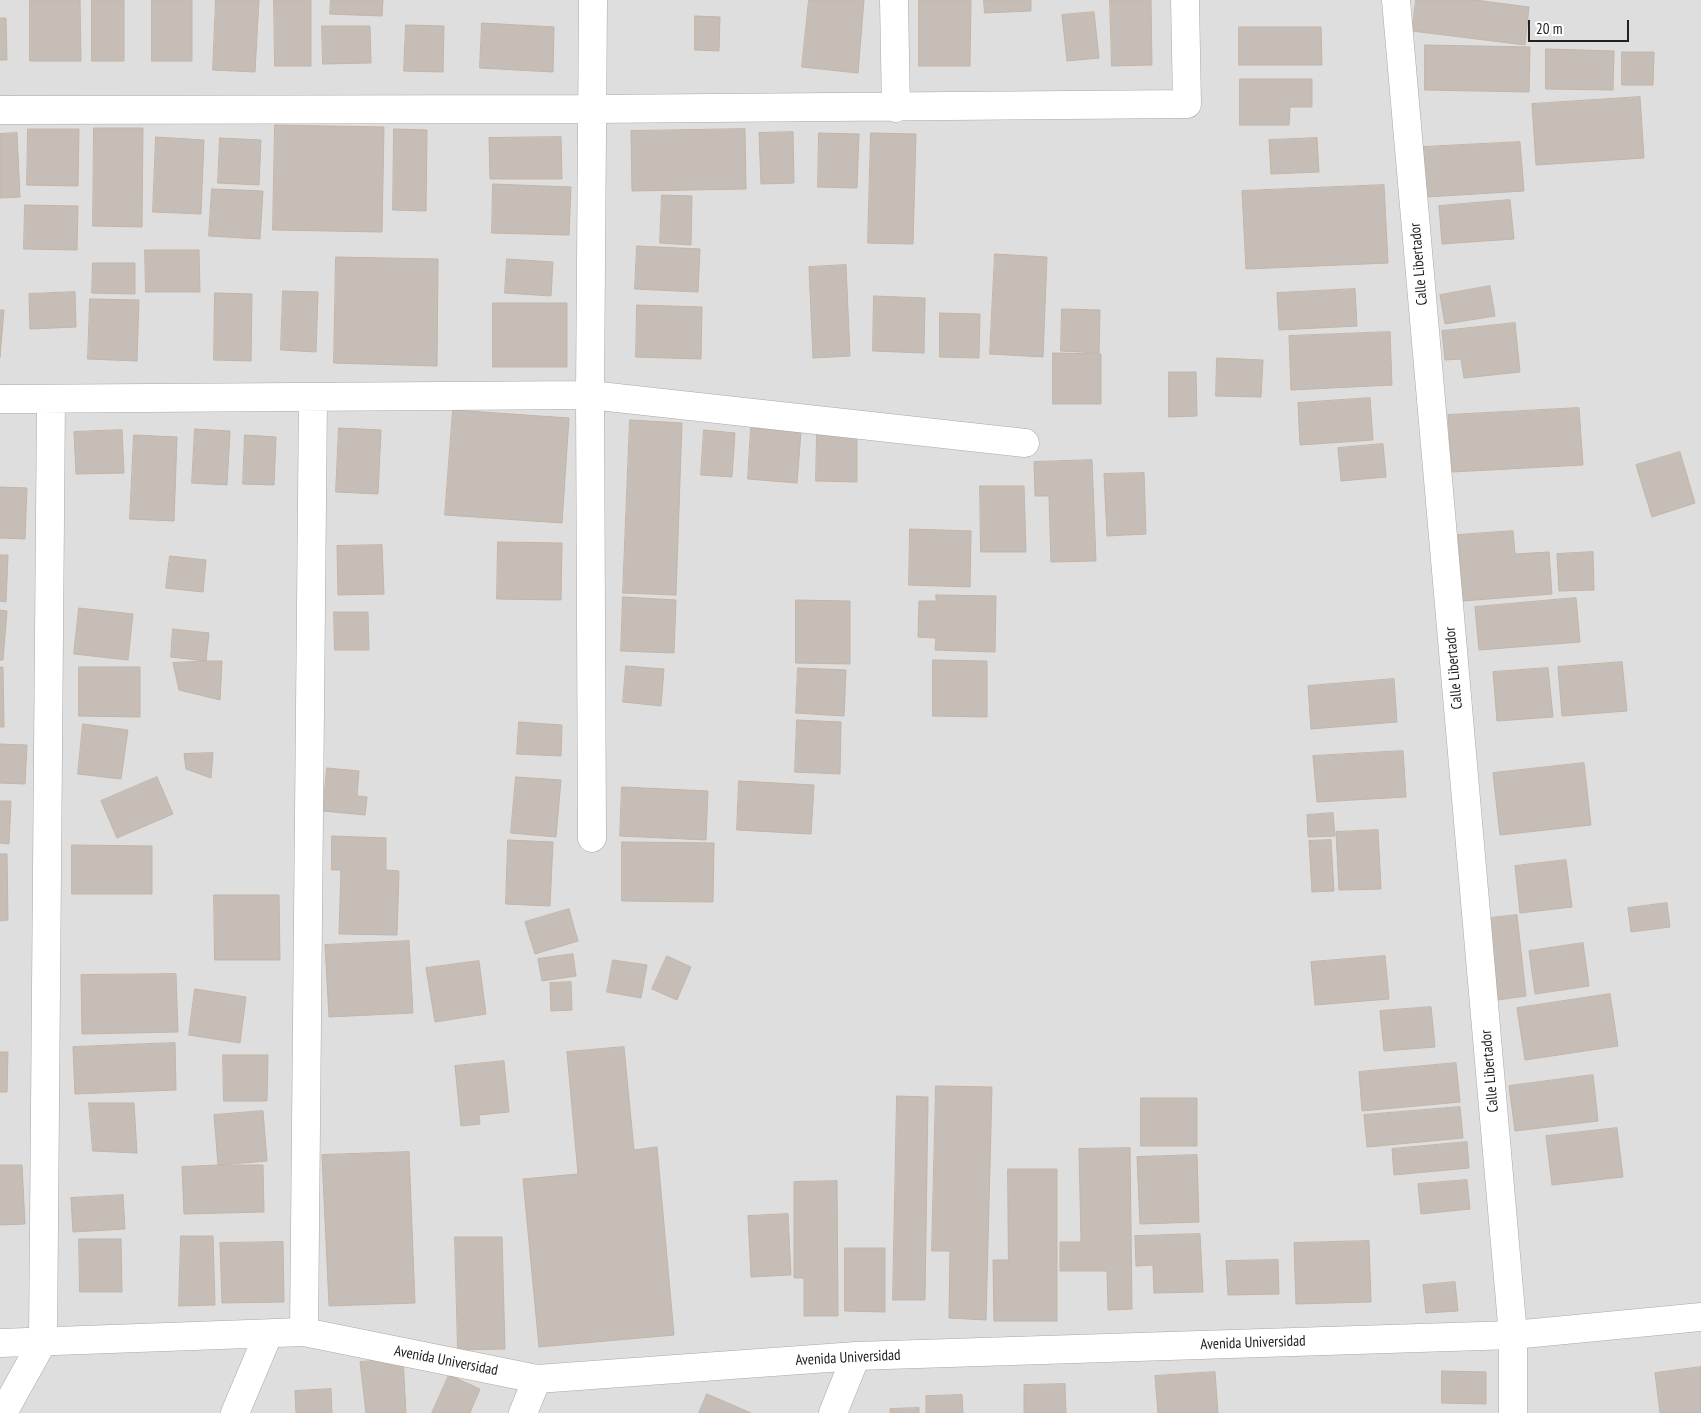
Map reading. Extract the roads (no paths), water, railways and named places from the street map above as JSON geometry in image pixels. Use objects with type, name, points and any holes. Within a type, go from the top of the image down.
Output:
[{"type":"street","points":[[592,838],[590,395],[593,0]]},
{"type":"street","points":[[894,0],[896,108]]},
{"type":"street","points":[[0,110],[896,108],[1187,104],[1185,0]]},
{"type":"street","name":"Calle Libertador","points":[[1396,0],[1513,1335],[1513,1413]]},
{"type":"street","points":[[0,399],[590,395],[1025,443]]},
{"type":"street","points":[[304,1332],[312,397]]},
{"type":"street","points":[[3,1413],[43,1341],[51,398]]},
{"type":"street","name":"Avenida Universidad","points":[[0,1342],[268,1335],[304,1332],[536,1379],[856,1356],[1513,1335],[1701,1317]]},
{"type":"street","points":[[235,1413],[268,1335]]},
{"type":"street","points":[[833,1413],[856,1356]]},
{"type":"street","points":[[523,1413],[536,1379]]}]
